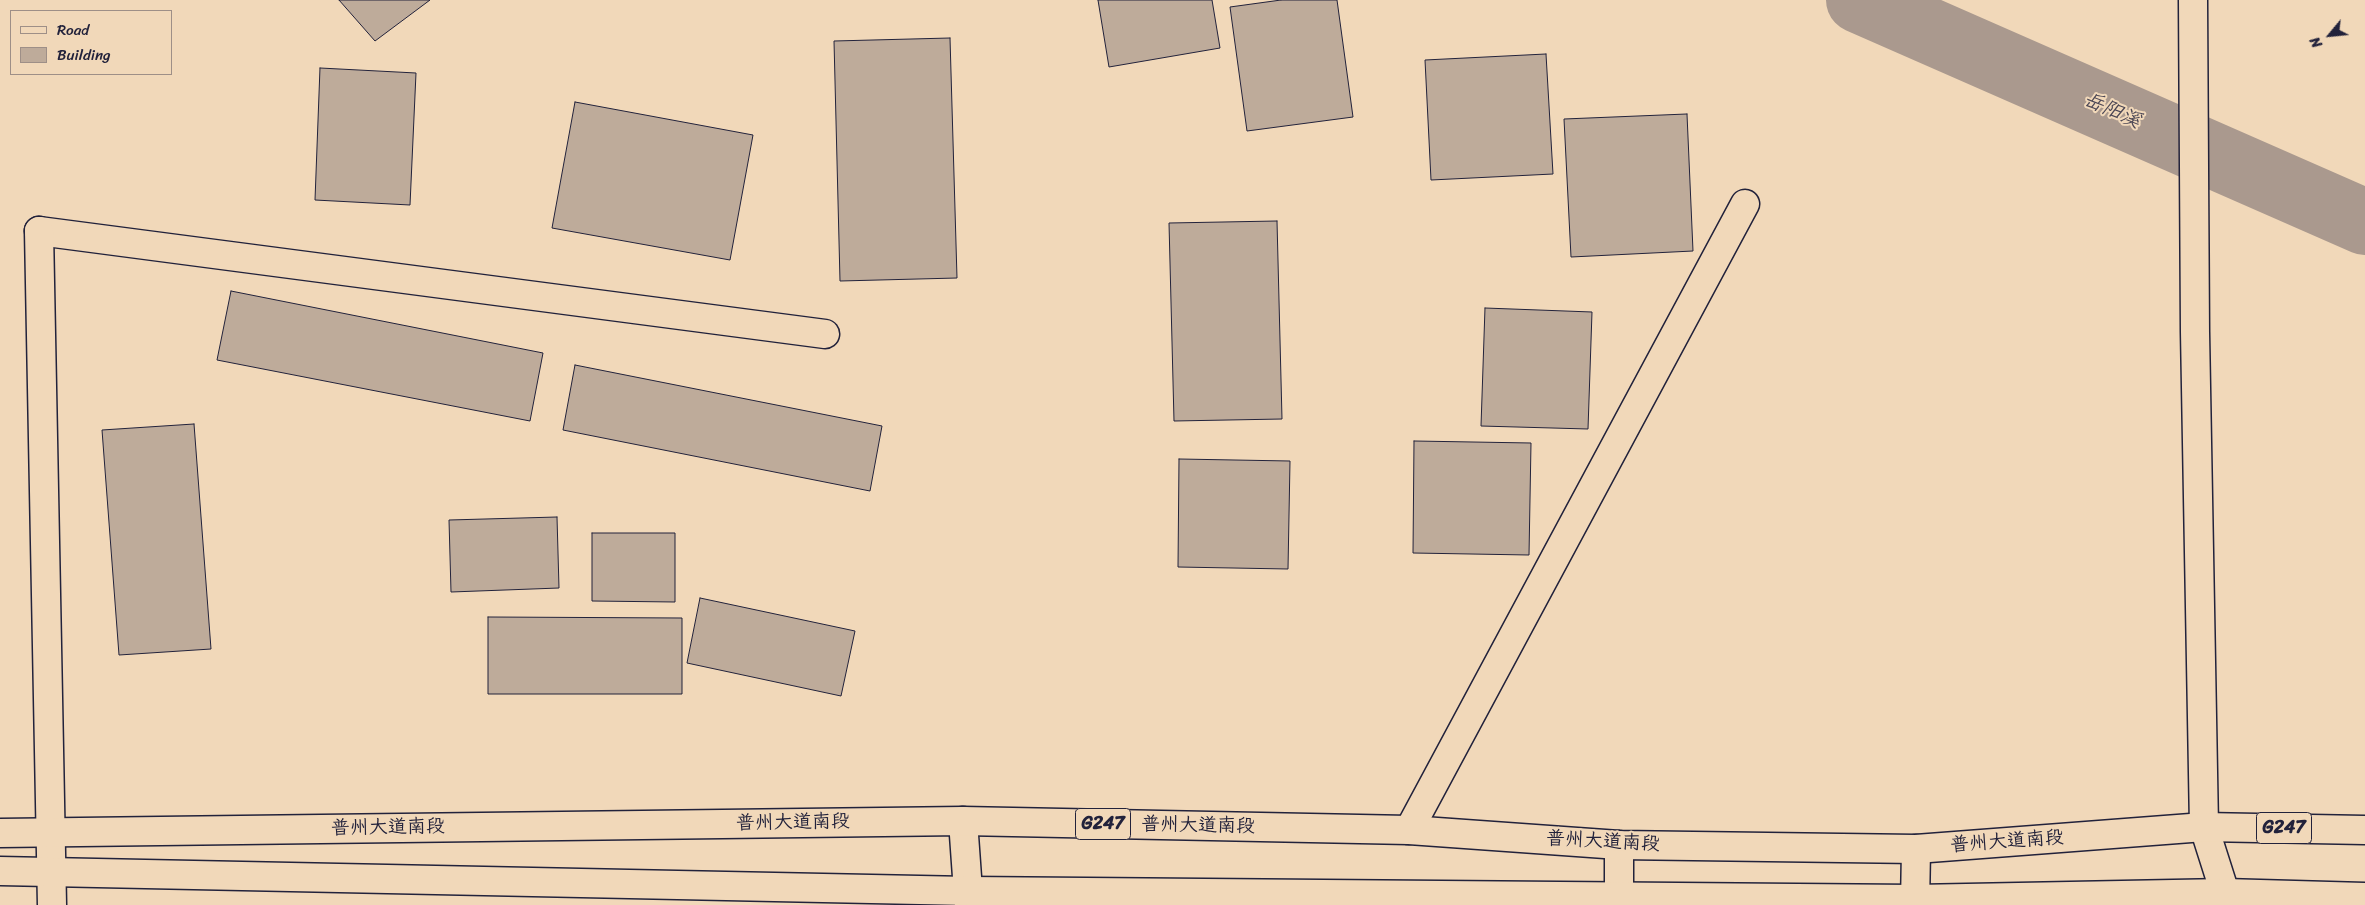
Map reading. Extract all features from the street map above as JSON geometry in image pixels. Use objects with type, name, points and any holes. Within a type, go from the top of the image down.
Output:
[{"type":"main road","points":[[2194,10],[2195,332],[2204,827],[2228,899]]},
{"type":"main road","points":[[1410,830],[1745,204]]},
{"type":"main road","points":[[52,905],[39,231],[825,334]]},
{"type":"main road","points":[[964,821],[968,898]]},
{"type":"main road","name":"普州大道南段","points":[[0,833],[964,821],[1410,830],[1619,845],[1916,849],[2204,827],[2365,830]]},
{"type":"main road","points":[[1619,845],[1619,901]]},
{"type":"main road","points":[[1916,849],[1916,902]]},
{"type":"main road","points":[[0,871],[968,898],[1916,902],[2365,897]]},
{"type":"building","points":[[339,0],[430,0],[375,41]]},
{"type":"building","points":[[1098,0],[1212,0],[1220,48],[1109,67]]},
{"type":"building","points":[[1281,0],[1337,0],[1353,117],[1247,131],[1230,7]]},
{"type":"building","points":[[950,38],[957,278],[840,281],[834,41]]},
{"type":"building","points":[[1546,54],[1553,174],[1431,180],[1425,60]]},
{"type":"building","points":[[320,68],[416,73],[410,205],[315,200]]},
{"type":"building","points":[[575,102],[753,135],[730,260],[552,228]]},
{"type":"building","points":[[1687,114],[1693,251],[1571,257],[1564,119]]},
{"type":"building","points":[[1277,221],[1282,419],[1174,421],[1169,223]]},
{"type":"building","points":[[231,291],[543,353],[530,421],[217,360]]},
{"type":"building","points":[[1485,308],[1592,312],[1588,429],[1481,426]]},
{"type":"building","points":[[575,365],[882,426],[870,491],[563,430]]},
{"type":"building","points":[[194,424],[211,649],[119,655],[102,430]]},
{"type":"building","points":[[1414,441],[1531,443],[1529,555],[1413,553]]},
{"type":"building","points":[[1179,459],[1290,461],[1288,569],[1178,567]]},
{"type":"building","points":[[557,517],[559,588],[451,592],[449,520]]},
{"type":"building","points":[[592,533],[675,533],[675,602],[592,601]]},
{"type":"building","points":[[700,598],[855,631],[841,696],[687,663]]},
{"type":"building","points":[[488,617],[682,618],[682,694],[488,694]]},
{"type":"waterway","name":"岳阳溪","points":[[1859,0],[2365,222]]}]
